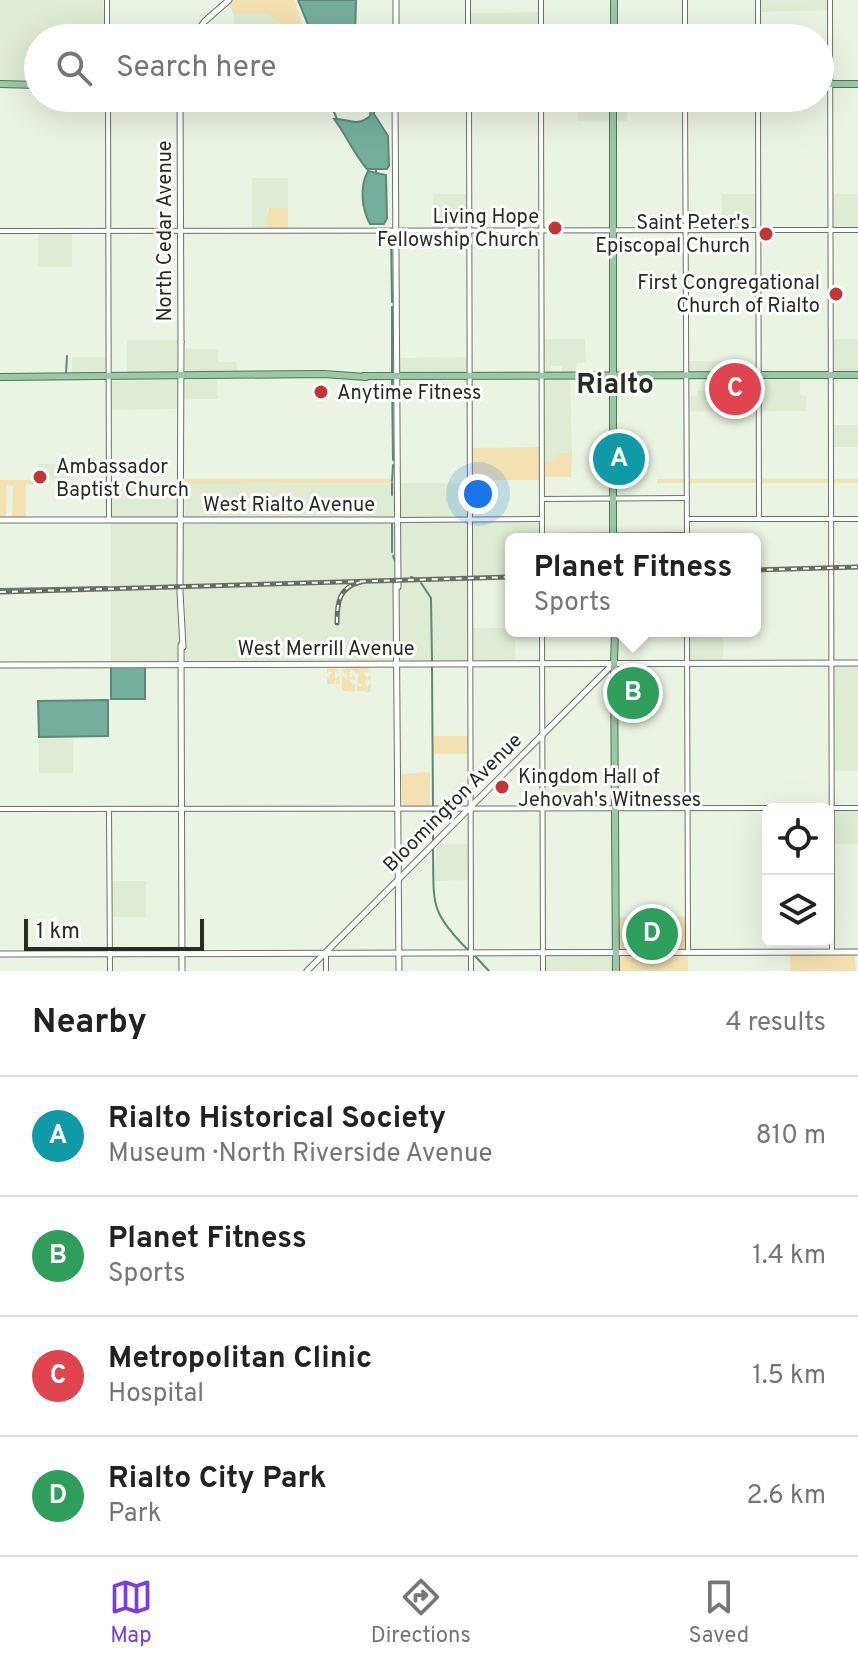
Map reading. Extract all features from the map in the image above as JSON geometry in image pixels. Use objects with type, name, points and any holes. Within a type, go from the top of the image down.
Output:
[{"type":"main road","points":[[203,24],[227,0]]},
{"type":"main road","points":[[396,0],[396,24]]},
{"type":"main road","points":[[614,0],[614,24]]},
{"type":"main road","points":[[834,85],[858,85]]},
{"type":"main road","points":[[0,86],[24,86]]},
{"type":"main road","name":"North Cedar Avenue","points":[[180,112],[182,971]]},
{"type":"main road","points":[[396,112],[399,880]]},
{"type":"main road","points":[[613,112],[615,533]]},
{"type":"main road","points":[[181,376],[858,375]]},
{"type":"main road","points":[[0,377],[220,376]]},
{"type":"main road","points":[[275,376],[326,376]]},
{"type":"main road","name":"West Rialto Avenue","points":[[0,520],[397,520]]},
{"type":"main road","points":[[615,637],[612,668],[615,971]]},
{"type":"main road","name":"West Merrill Avenue","points":[[0,665],[542,664],[612,668],[687,663],[858,663]]},
{"type":"main road","name":"Bloomington Avenue","points":[[308,971],[612,668]]},
{"type":"main road","points":[[457,808],[471,808]]},
{"type":"main road","name":"Bloomington Avenue","points":[[401,871],[471,808]]},
{"type":"main road","name":"Bloomington Avenue","points":[[326,953],[396,890],[399,880]]},
{"type":"main road","points":[[396,890],[399,971]]},
{"type":"main road","points":[[0,954],[858,952]]},
{"type":"street","points":[[107,0],[107,24]]},
{"type":"street","points":[[468,0],[468,24]]},
{"type":"street","points":[[541,0],[541,24]]},
{"type":"street","points":[[685,0],[685,24]]},
{"type":"street","points":[[758,0],[758,24]]},
{"type":"street","points":[[830,0],[830,24]]},
{"type":"street","points":[[108,112],[109,520]]},
{"type":"street","points":[[469,112],[471,971]]},
{"type":"street","points":[[541,112],[542,533]]},
{"type":"street","points":[[685,112],[687,533]]},
{"type":"street","points":[[758,112],[759,519]]},
{"type":"street","points":[[830,112],[831,803]]},
{"type":"street","points":[[0,231],[858,230]]},
{"type":"street","points":[[542,499],[687,498]]},
{"type":"street","points":[[542,514],[544,503],[552,499]]},
{"type":"street","name":"West Rialto Avenue","points":[[397,520],[533,519],[542,514]]},
{"type":"street","points":[[533,519],[546,533]]},
{"type":"street","points":[[687,520],[858,519]]},
{"type":"street","points":[[542,637],[543,971]]},
{"type":"street","points":[[687,637],[688,952]]},
{"type":"street","points":[[0,809],[457,808]]},
{"type":"street","points":[[471,808],[762,808]]},
{"type":"street","points":[[834,808],[858,808]]},
{"type":"street","points":[[109,809],[110,971]]},
{"type":"street","points":[[831,875],[832,952]]},
{"type":"street","points":[[326,953],[326,971]]},
{"type":"shaded area","points":[[0,0],[103,0],[105,24],[24,24],[24,83],[0,83]]},
{"type":"shaded area","points":[[232,0],[295,0],[302,24],[283,24],[267,13],[234,14],[229,5]]},
{"type":"shaded area","points":[[759,0],[829,0],[829,10],[759,12]]},
{"type":"shaded area","points":[[539,12],[539,24],[471,24],[471,13]]},
{"type":"shaded area","points":[[267,13],[283,24],[234,24],[234,14]]},
{"type":"shaded area","points":[[578,112],[610,112],[610,121],[578,121]]},
{"type":"shaded area","points":[[617,112],[627,112],[627,121],[617,121]]},
{"type":"shaded area","points":[[252,178],[288,178],[288,208],[267,209],[268,229],[252,229]]},
{"type":"shaded area","points":[[433,194],[467,194],[467,228],[433,229]]},
{"type":"shaded area","points":[[722,194],[756,194],[756,228],[722,228]]},
{"type":"shaded area","points":[[832,194],[858,194],[858,228],[832,228]]},
{"type":"shaded area","points":[[269,208],[288,208],[288,229],[268,229],[266,219]]},
{"type":"shaded area","points":[[38,233],[72,233],[72,267],[38,267]]},
{"type":"shaded area","points":[[544,339],[585,339],[586,362],[577,363],[575,372],[562,372],[562,366],[551,366],[551,372],[544,372]]},
{"type":"shaded area","points":[[833,339],[858,339],[858,371],[833,372]]},
{"type":"shaded area","points":[[127,340],[177,340],[177,372],[127,373]]},
{"type":"shaded area","points":[[185,349],[218,349],[218,362],[237,362],[237,372],[185,371]]},
{"type":"shaded area","points":[[72,357],[106,357],[107,373],[72,373]]},
{"type":"shaded area","points":[[467,357],[467,372],[400,372],[400,358]]},
{"type":"shaded area","points":[[689,361],[746,361],[746,372],[689,371]]},
{"type":"shaded area","points":[[570,378],[572,453],[561,454],[556,461],[544,461],[543,379]]},
{"type":"shaded area","points":[[217,379],[218,399],[184,399],[184,383],[188,380]]},
{"type":"shaded area","points":[[763,379],[800,380],[800,395],[806,396],[806,411],[761,411]]},
{"type":"shaded area","points":[[177,380],[177,409],[111,410],[111,381]]},
{"type":"shaded area","points":[[697,390],[723,398],[722,411],[688,411],[688,396],[697,396]]},
{"type":"shaded area","points":[[833,425],[858,425],[858,447],[833,447]]},
{"type":"shaded area","points":[[540,447],[540,480],[471,480],[471,448]]},
{"type":"shaded area","points":[[556,453],[572,453],[571,477],[544,477],[544,461],[556,461]]},
{"type":"shaded area","points":[[38,464],[73,464],[73,480],[38,480]]},
{"type":"shaded area","points":[[184,479],[391,479],[391,483],[184,484]]},
{"type":"shaded area","points":[[657,479],[858,479],[858,483],[657,483]]},
{"type":"shaded area","points":[[0,480],[33,480],[35,484],[26,484],[26,518],[12,519],[13,486],[7,485],[6,519],[0,519]]},
{"type":"shaded area","points":[[468,483],[468,522],[539,523],[540,533],[505,533],[505,575],[468,576],[467,661],[111,661],[111,484],[178,484],[179,524],[303,522],[302,517],[185,517],[184,484]]},
{"type":"shaded area","points":[[472,628],[505,628],[505,637],[529,637],[515,639],[515,661],[472,661]]},
{"type":"shaded area","points":[[689,637],[723,637],[723,661],[689,661]]},
{"type":"shaded area","points":[[651,665],[651,699],[633,700],[633,725],[617,724],[617,666]]},
{"type":"shaded area","points":[[327,666],[371,666],[367,668],[371,671],[364,673],[367,678],[370,675],[371,681],[367,679],[365,682],[367,687],[371,684],[370,692],[366,692],[368,687],[365,691],[357,691],[357,684],[362,685],[357,682],[359,674],[351,670],[349,674],[352,675],[348,675],[351,678],[354,675],[355,680],[350,679],[350,682],[353,683],[351,687],[355,684],[355,691],[351,692],[353,688],[342,691],[342,676],[347,679],[347,670],[345,675],[342,670],[346,667],[337,668],[339,673],[335,671],[335,679],[339,676],[340,684],[335,684],[337,680],[334,684],[327,684],[327,676],[330,679],[332,673],[329,671],[327,674]]},
{"type":"shaded area","points":[[833,666],[858,666],[858,771],[833,771]]},
{"type":"shaded area","points":[[73,736],[73,773],[39,773],[39,737]]},
{"type":"shaded area","points":[[434,736],[469,736],[469,754],[434,754]]},
{"type":"shaded area","points":[[430,772],[430,806],[403,806],[401,774]]},
{"type":"shaded area","points":[[544,772],[579,772],[579,806],[545,806]]},
{"type":"shaded area","points":[[834,810],[858,810],[858,844],[834,844]]},
{"type":"shaded area","points":[[439,844],[469,844],[469,880],[435,881],[436,849]]},
{"type":"shaded area","points":[[112,881],[146,881],[146,917],[112,917]]},
{"type":"shaded area","points":[[686,916],[685,950],[618,950],[617,917]]},
{"type":"shaded area","points":[[619,954],[688,955],[688,971],[618,971]]},
{"type":"shaded area","points":[[790,954],[855,955],[856,971],[790,971]]},
{"type":"shaded area","points":[[546,955],[611,955],[612,971],[545,971]]},
{"type":"water","points":[[298,0],[356,0],[355,24],[308,24]]},
{"type":"water","points":[[370,112],[374,112],[388,136],[387,169],[367,169],[334,119],[352,122],[370,116]]},
{"type":"water","points":[[368,171],[386,175],[387,218],[384,224],[370,224],[365,212],[363,191]]},
{"type":"water","points":[[145,666],[145,699],[111,699],[111,667]]},
{"type":"water","points":[[108,700],[108,736],[39,737],[38,701]]},
{"type":"waterway","points":[[334,112],[337,119]]},
{"type":"waterway","points":[[376,169],[376,174]]},
{"type":"waterway","points":[[391,233],[392,302]]},
{"type":"waterway","points":[[392,307],[392,372]]},
{"type":"waterway","points":[[66,373],[67,356]]},
{"type":"waterway","points":[[392,379],[393,460]]},
{"type":"waterway","points":[[392,481],[393,465]]},
{"type":"waterway","points":[[392,483],[392,495]]},
{"type":"waterway","points":[[392,524],[392,552]]},
{"type":"waterway","points":[[393,556],[395,561]]},
{"type":"waterway","points":[[421,583],[431,598],[432,661]]},
{"type":"waterway","points":[[0,589],[107,587]]},
{"type":"waterway","points":[[432,667],[433,807]]},
{"type":"waterway","points":[[433,811],[433,841]]},
{"type":"waterway","points":[[433,850],[436,906],[446,926],[468,950]]},
{"type":"waterway","points":[[474,955],[489,971]]},
{"type":"railway","points":[[761,570],[858,567]]},
{"type":"railway","points":[[0,592],[505,577]]},
{"type":"railway","points":[[337,623],[341,596],[348,588],[361,582]]},
{"type":"place","name":"Living Hope Fellowship Church","points":[[555,228]]},
{"type":"place","name":"Saint Peter's Episcopal Church","points":[[766,234]]},
{"type":"place","name":"First Congregational Church of Rialto","points":[[836,294]]},
{"type":"place","name":"Metropolitan Clinic","points":[[735,389]]},
{"type":"place","name":"Anytime Fitness","points":[[321,392]]},
{"type":"place","name":"Rialto Historical Society","points":[[619,459]]},
{"type":"place","name":"Ambassador Baptist Church","points":[[40,477]]},
{"type":"place","name":"Planet Fitness","points":[[633,693]]},
{"type":"place","name":"Kingdom Hall of Jehovah's Witnesses","points":[[502,787]]},
{"type":"place","name":"Rialto City Park","points":[[652,934]]},
{"type":"district","name":"Rialto","points":[[615,383]]}]
